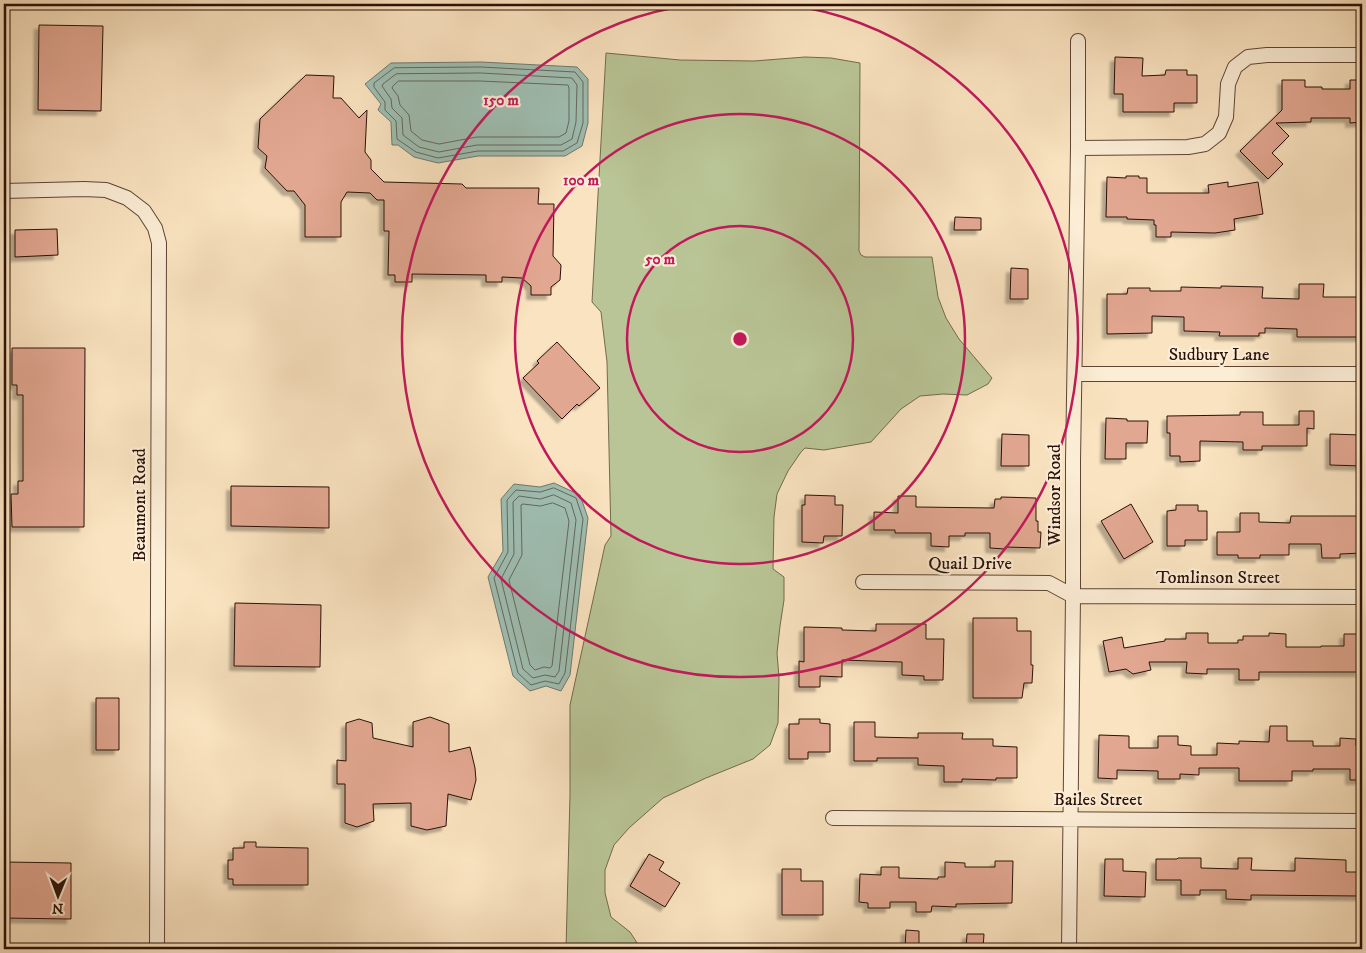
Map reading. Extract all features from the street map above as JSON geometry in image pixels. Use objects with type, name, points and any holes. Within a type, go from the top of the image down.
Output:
[{"type":"street","name":"Windsor Road","points":[[1069,949],[1078,41]]},
{"type":"street","points":[[1078,148],[1188,147],[1205,144],[1219,133],[1226,117],[1228,84],[1235,67],[1248,57],[1267,55],[1362,55]]},
{"type":"street","name":"Beaumont Road","points":[[4,191],[106,190],[127,198],[144,211],[155,228],[159,243],[157,949]]},
{"type":"street","name":"Sudbury Lane","points":[[1075,374],[1362,374]]},
{"type":"street","name":"Quail Drive","points":[[864,582],[1049,583],[1073,596]]},
{"type":"street","name":"Tomlinson Street","points":[[1073,596],[1362,597]]},
{"type":"street","name":"Bailes Street","points":[[833,818],[1362,821]]},
{"type":"green space","points":[[606,53],[680,60],[754,61],[805,57],[831,58],[860,63],[859,251],[865,257],[932,257],[938,297],[946,318],[959,339],[992,378],[988,384],[967,395],[943,394],[920,396],[901,409],[871,442],[824,450],[805,448],[801,452],[788,471],[777,494],[774,517],[773,569],[784,577],[784,600],[777,653],[779,677],[778,723],[770,745],[753,759],[663,798],[629,828],[614,845],[605,870],[605,893],[611,917],[630,932],[641,949],[566,949],[570,705],[605,545],[611,536],[607,362],[601,312],[592,302]]},
{"type":"water","points":[[481,62],[577,67],[588,79],[588,123],[582,146],[565,156],[478,156],[438,163],[414,157],[398,145],[392,145],[391,122],[378,110],[381,104],[365,84],[391,63]]},
{"type":"water","points":[[554,483],[580,495],[588,518],[570,675],[561,691],[546,686],[530,691],[513,676],[488,577],[503,551],[501,499],[514,484],[540,487]]},
{"type":"building","points":[[39,25],[103,26],[101,111],[38,110]]},
{"type":"building","points":[[1115,57],[1143,58],[1142,76],[1165,75],[1166,70],[1187,70],[1187,75],[1197,75],[1197,103],[1174,103],[1174,112],[1123,112],[1123,94],[1114,94]]},
{"type":"building","points":[[306,75],[334,76],[333,98],[341,98],[359,118],[367,110],[365,152],[371,160],[371,169],[384,182],[462,184],[466,188],[539,188],[538,204],[554,204],[553,256],[561,265],[560,280],[551,287],[551,295],[531,295],[531,286],[522,278],[502,277],[502,282],[486,282],[486,275],[412,274],[412,282],[395,282],[395,275],[388,275],[389,231],[384,231],[384,200],[377,200],[370,193],[347,192],[341,202],[341,237],[305,237],[305,205],[294,191],[287,191],[265,168],[267,156],[258,148],[260,119]]},
{"type":"building","points":[[1282,80],[1305,80],[1305,87],[1350,89],[1350,80],[1362,80],[1362,122],[1350,123],[1350,118],[1311,118],[1311,122],[1276,123],[1289,136],[1272,153],[1283,164],[1268,179],[1240,151],[1282,110]]},
{"type":"building","points":[[1126,176],[1147,178],[1147,193],[1209,193],[1208,185],[1228,182],[1228,187],[1258,182],[1263,214],[1234,219],[1235,230],[1215,233],[1171,232],[1171,237],[1156,237],[1154,220],[1106,217],[1107,177],[1126,178]]},
{"type":"building","points":[[955,217],[981,218],[981,230],[954,230]]},
{"type":"building","points":[[57,229],[58,255],[15,257],[15,230]]},
{"type":"building","points":[[1011,268],[1028,269],[1028,299],[1010,299]]},
{"type":"building","points":[[1299,284],[1324,284],[1323,297],[1362,297],[1362,337],[1297,337],[1297,329],[1265,328],[1265,333],[1259,333],[1259,336],[1219,336],[1220,332],[1184,331],[1184,317],[1152,316],[1152,333],[1107,334],[1107,294],[1127,294],[1128,288],[1150,288],[1150,291],[1181,291],[1181,287],[1263,287],[1262,298],[1299,299]]},
{"type":"building","points":[[557,342],[600,388],[579,406],[577,404],[562,419],[523,378]]},
{"type":"building","points":[[12,348],[85,348],[84,527],[12,527],[11,494],[18,494],[18,481],[23,481],[23,395],[17,395],[17,385],[12,385]]},
{"type":"building","points":[[1299,411],[1314,411],[1314,429],[1307,428],[1307,446],[1262,446],[1262,450],[1243,450],[1243,442],[1200,441],[1200,461],[1180,462],[1180,456],[1170,456],[1170,433],[1167,433],[1167,416],[1240,415],[1240,412],[1263,412],[1263,425],[1299,425]]},
{"type":"building","points":[[1106,418],[1148,421],[1147,443],[1126,443],[1126,459],[1105,459]]},
{"type":"building","points":[[1002,434],[1029,435],[1029,466],[1001,466]]},
{"type":"building","points":[[1330,434],[1362,435],[1362,466],[1330,465]]},
{"type":"building","points":[[231,486],[329,487],[329,528],[231,526]]},
{"type":"building","points":[[805,495],[835,496],[835,505],[843,505],[842,536],[824,536],[823,543],[802,542],[802,505],[805,505]]},
{"type":"building","points":[[898,496],[916,496],[916,507],[994,508],[995,499],[1001,499],[1001,497],[1036,498],[1036,521],[1038,521],[1038,532],[1041,532],[1040,548],[990,548],[990,533],[965,533],[965,536],[949,536],[949,547],[931,546],[931,533],[895,533],[895,530],[874,530],[874,512],[898,513]]},
{"type":"building","points":[[1131,504],[1153,542],[1124,559],[1101,521]]},
{"type":"building","points":[[1176,505],[1198,505],[1198,511],[1207,511],[1207,540],[1185,540],[1185,546],[1167,546],[1167,511],[1176,510]]},
{"type":"building","points":[[1240,513],[1259,513],[1259,522],[1290,523],[1291,516],[1362,516],[1362,553],[1340,554],[1340,558],[1322,558],[1321,544],[1289,544],[1289,555],[1260,555],[1260,558],[1238,558],[1238,555],[1217,555],[1217,532],[1240,532]]},
{"type":"building","points":[[235,603],[321,605],[320,667],[234,666]]},
{"type":"building","points":[[973,618],[1017,618],[1017,631],[1031,631],[1032,683],[1024,683],[1022,698],[973,698]]},
{"type":"building","points":[[876,624],[926,624],[926,639],[944,639],[943,680],[924,680],[924,676],[902,675],[902,662],[842,660],[842,677],[820,676],[820,687],[799,687],[799,661],[804,662],[804,627],[876,631]]},
{"type":"building","points":[[1186,633],[1208,633],[1208,643],[1238,643],[1238,640],[1243,640],[1243,636],[1269,636],[1269,633],[1286,634],[1286,647],[1344,646],[1344,634],[1361,634],[1360,672],[1259,672],[1259,680],[1239,680],[1239,669],[1207,669],[1207,674],[1186,673],[1187,662],[1149,662],[1151,670],[1133,674],[1126,669],[1109,672],[1103,641],[1122,637],[1124,648],[1165,641],[1165,639],[1186,639]]},
{"type":"building","points":[[96,698],[119,698],[119,750],[96,750]]},
{"type":"building","points":[[430,717],[449,724],[449,752],[470,747],[476,780],[471,800],[448,794],[446,826],[427,830],[411,826],[411,803],[373,804],[374,821],[357,827],[345,823],[345,784],[337,784],[337,760],[346,761],[346,723],[359,719],[372,723],[373,738],[413,747],[413,722]]},
{"type":"building","points":[[799,719],[820,719],[820,723],[830,724],[830,752],[808,752],[808,759],[789,759],[789,724],[799,724]]},
{"type":"building","points":[[854,722],[875,722],[875,737],[918,738],[918,733],[963,733],[962,739],[993,739],[993,746],[1017,747],[1017,778],[996,778],[996,780],[962,779],[962,782],[944,782],[944,766],[918,765],[918,758],[877,758],[877,761],[854,761]]},
{"type":"building","points":[[1270,726],[1287,726],[1287,741],[1313,741],[1313,746],[1340,746],[1340,738],[1356,739],[1356,746],[1362,746],[1362,780],[1350,780],[1350,769],[1313,769],[1313,771],[1292,771],[1292,781],[1239,781],[1239,768],[1199,768],[1199,775],[1180,774],[1180,779],[1158,779],[1158,771],[1117,770],[1117,779],[1098,778],[1099,735],[1129,736],[1129,748],[1158,748],[1158,736],[1178,736],[1178,745],[1191,746],[1191,755],[1217,755],[1217,743],[1239,744],[1239,741],[1269,742]]},
{"type":"building","points":[[244,842],[256,842],[256,847],[308,848],[308,885],[233,885],[233,879],[228,879],[228,860],[233,860],[233,848],[244,848]]},
{"type":"building","points":[[649,854],[664,862],[659,870],[680,883],[665,907],[630,886]]},
{"type":"building","points":[[1201,858],[1201,868],[1238,869],[1238,858],[1252,858],[1251,870],[1295,871],[1295,858],[1346,860],[1346,872],[1362,872],[1362,896],[1251,895],[1251,900],[1226,899],[1226,890],[1200,890],[1200,895],[1181,895],[1181,880],[1156,880],[1156,859]]},
{"type":"building","points":[[1105,859],[1123,859],[1123,871],[1146,872],[1145,897],[1104,896]]},
{"type":"building","points":[[995,861],[1013,861],[1012,903],[956,904],[956,907],[932,906],[931,912],[916,912],[916,902],[890,902],[890,908],[868,908],[868,903],[859,902],[860,874],[881,875],[881,867],[899,867],[899,878],[938,879],[938,877],[945,877],[945,862],[965,863],[965,867],[995,867]]},
{"type":"building","points":[[4,862],[71,863],[71,919],[4,918]]},
{"type":"building","points":[[782,869],[801,869],[801,881],[823,881],[823,915],[782,915]]},
{"type":"building","points":[[906,930],[919,931],[919,949],[905,949]]},
{"type":"building","points":[[967,934],[984,934],[983,949],[966,949]]}]
